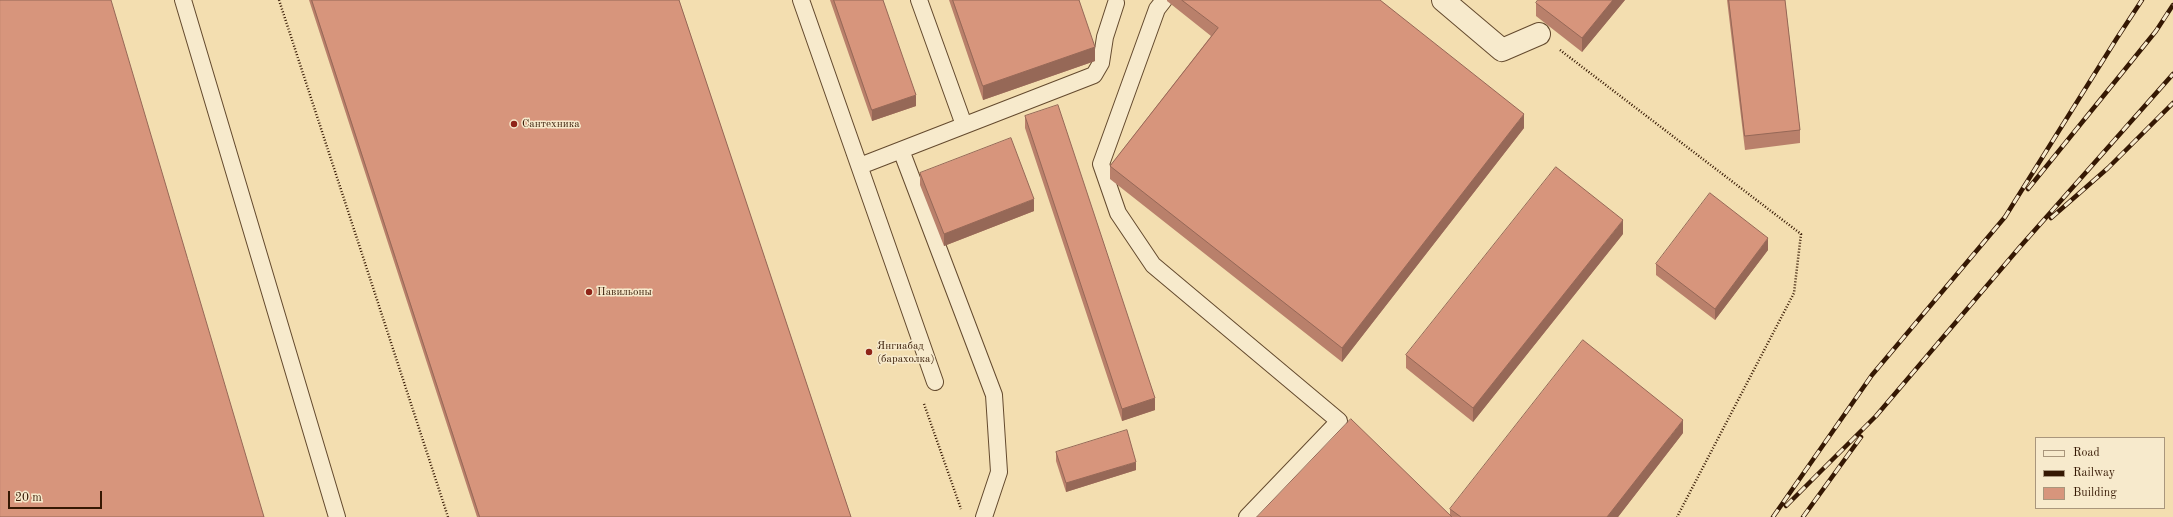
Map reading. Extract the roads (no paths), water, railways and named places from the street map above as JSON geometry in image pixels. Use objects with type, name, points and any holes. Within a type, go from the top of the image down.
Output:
[{"type":"street","points":[[1443,0],[1502,50],[1539,34]]},
{"type":"lane","points":[[183,0],[337,517]]},
{"type":"lane","points":[[801,0],[935,382]]},
{"type":"lane","points":[[919,0],[964,125]]},
{"type":"lane","points":[[1164,0],[1157,9],[1101,164],[1118,214],[1152,265],[1339,421],[1247,517]]},
{"type":"lane","points":[[860,166],[1094,75],[1101,63],[1106,37],[1116,3]]},
{"type":"lane","points":[[901,150],[994,395],[999,472],[984,517]]},
{"type":"railway","points":[[1773,517],[1872,375],[2005,217],[2142,0]]},
{"type":"railway","points":[[2028,189],[2156,31],[2173,5]]},
{"type":"railway","points":[[1786,506],[1876,416],[2019,248],[2173,74]]},
{"type":"railway","points":[[2051,218],[2108,168],[2173,103]]},
{"type":"railway","points":[[1803,517],[1861,437]]},
{"type":"place","name":"Сантехника","points":[[514,124]]},
{"type":"place","name":"Павильоны","points":[[589,292]]},
{"type":"place","name":"Янгиабад (барахолка)","points":[[869,352]]}]
